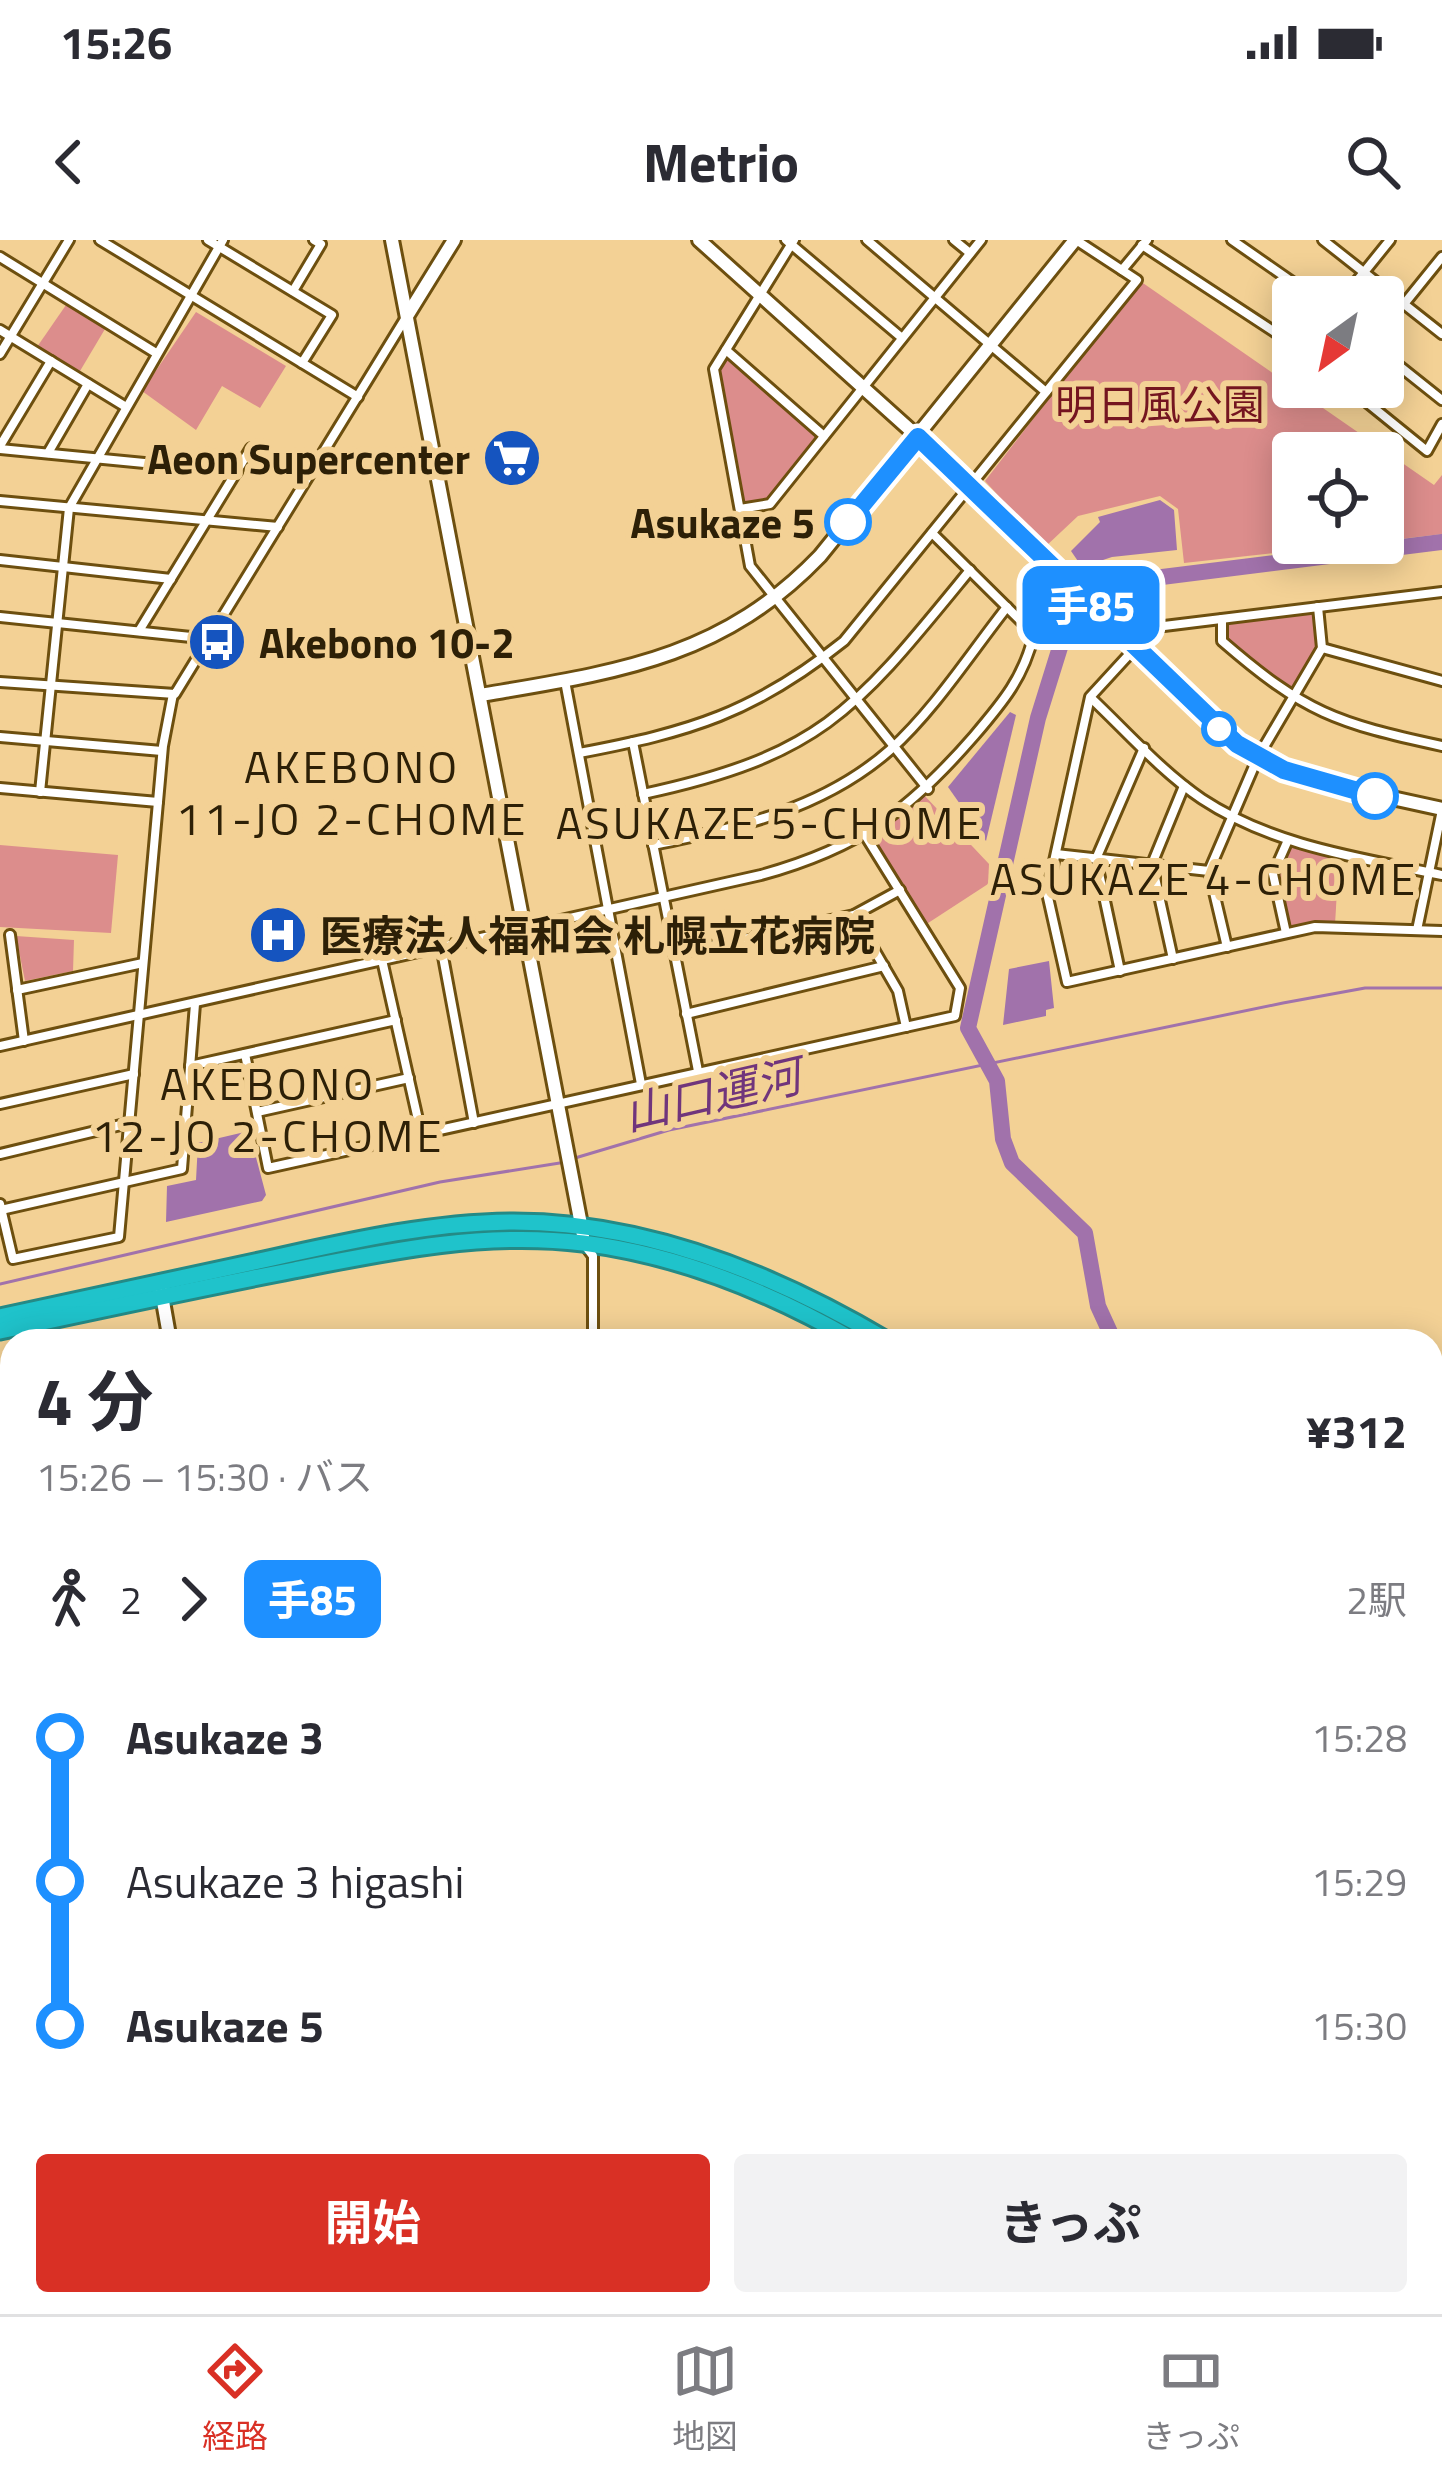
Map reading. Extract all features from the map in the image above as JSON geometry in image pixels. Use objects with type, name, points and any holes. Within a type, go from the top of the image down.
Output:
[{"type":"highway","points":[[8,1329],[387,1233],[514,1222],[692,1250],[767,1278],[865,1329]]},
{"type":"highway","points":[[583,1235],[689,1266],[760,1293],[831,1329]]},
{"type":"highway","points":[[0,1317],[161,1289]]},
{"type":"street","points":[[0,353],[69,240]]},
{"type":"street","points":[[100,240],[358,397]]},
{"type":"street","points":[[208,240],[221,243],[332,314],[302,363]]},
{"type":"street","points":[[293,291],[321,244],[314,240]]},
{"type":"street","points":[[392,240],[583,1235],[592,1256],[593,1329]]},
{"type":"street","points":[[195,1003],[182,1169],[124,1184],[0,1208],[13,1259],[119,1237],[124,1184],[129,1123],[134,1074],[162,752],[173,694],[454,240]]},
{"type":"street","points":[[699,240],[918,437],[1216,728],[1258,758],[1319,782],[1442,810],[1418,930]]},
{"type":"street","points":[[867,240],[1046,392]]},
{"type":"street","points":[[954,240],[970,254]]},
{"type":"street","points":[[740,509],[770,504],[981,240]]},
{"type":"street","points":[[482,695],[688,650],[776,598],[820,556],[1076,240],[1137,280],[856,626],[823,657],[728,717],[579,753]]},
{"type":"street","points":[[1232,240],[1284,276]]},
{"type":"street","points":[[1324,240],[1369,276]]},
{"type":"street","points":[[1361,276],[1390,240]]},
{"type":"street","points":[[902,338],[791,242],[715,369],[750,566],[928,789]]},
{"type":"street","points":[[40,792],[68,508],[221,243]]},
{"type":"street","points":[[1122,270],[1145,243],[1272,330]]},
{"type":"street","points":[[0,257],[156,353]]},
{"type":"street","points":[[1442,257],[1404,304],[1442,334]]},
{"type":"street","points":[[0,330],[126,406]]},
{"type":"street","points":[[726,350],[824,436]]},
{"type":"street","points":[[51,362],[0,448],[237,472]]},
{"type":"street","points":[[1404,369],[1442,400]]},
{"type":"street","points":[[48,452],[88,384]]},
{"type":"street","points":[[1374,408],[1427,451],[1442,424]]},
{"type":"street","points":[[139,631],[251,448]]},
{"type":"street","points":[[0,501],[278,527]]},
{"type":"street","points":[[0,1046],[817,860],[866,836],[928,789],[1025,674],[1034,634],[932,533]]},
{"type":"street","points":[[0,560],[171,579]]},
{"type":"street","points":[[644,794],[779,755],[859,701],[970,570]]},
{"type":"street","points":[[1442,592],[1156,627],[1090,697],[1047,892],[1067,982],[1315,927],[1442,931]]},
{"type":"street","points":[[653,845],[741,827],[818,798],[894,746],[1007,607]]},
{"type":"street","points":[[1227,947],[1209,871],[1258,758],[1322,648],[1318,607]]},
{"type":"street","points":[[0,617],[210,638]]},
{"type":"street","points":[[1222,619],[1222,641],[1292,700],[1332,718],[1442,746]]},
{"type":"street","points":[[1322,648],[1442,681]]},
{"type":"street","points":[[565,680],[641,1084]]},
{"type":"street","points":[[0,682],[173,694]]},
{"type":"street","points":[[1090,697],[1184,786],[1232,817],[1288,840],[1442,875]]},
{"type":"street","points":[[0,737],[162,752]]},
{"type":"street","points":[[633,742],[698,1071]]},
{"type":"street","points":[[1120,970],[1096,859],[1144,748]]},
{"type":"street","points":[[1173,959],[1152,865],[1184,786]]},
{"type":"street","points":[[0,788],[158,802]]},
{"type":"street","points":[[245,1054],[268,1168],[955,1016],[960,988],[866,836]]},
{"type":"street","points":[[1286,933],[1273,874],[1288,840]]},
{"type":"street","points":[[1056,854],[1209,871]]},
{"type":"street","points":[[674,954],[854,916],[900,890]]},
{"type":"street","points":[[854,916],[898,991],[906,1027]]},
{"type":"street","points":[[10,935],[24,1041]]},
{"type":"street","points":[[441,946],[474,1123]]},
{"type":"street","points":[[382,960],[421,1133]]},
{"type":"street","points":[[17,990],[143,963]]},
{"type":"street","points":[[686,1014],[884,966]]},
{"type":"street","points":[[190,1066],[396,1020]]},
{"type":"street","points":[[0,1104],[134,1074]]},
{"type":"street","points":[[257,1112],[409,1078]]},
{"type":"street","points":[[0,1154],[129,1123]]},
{"type":"street","points":[[161,1289],[168,1329]]},
{"type":"green space","name":"明日風公園","points":[[1140,281],[1272,373],[1272,408],[1323,408],[1358,432],[1272,432],[1272,553],[1184,563],[1178,509],[1160,496],[1078,516],[1045,547],[985,481]]},
{"type":"green space","points":[[66,305],[105,329],[80,371],[37,347]]},
{"type":"green space","points":[[196,312],[286,366],[260,408],[222,386],[196,430],[142,391]]},
{"type":"green space","points":[[726,350],[824,436],[770,504],[740,509],[714,369]]},
{"type":"green space","name":"明日風公園","points":[[1404,464],[1434,485],[1442,475],[1442,534],[1404,539]]},
{"type":"green space","points":[[1318,607],[1322,648],[1292,700],[1222,641],[1222,619]]},
{"type":"green space","points":[[923,794],[989,864],[988,884],[922,927],[865,835]]},
{"type":"green space","points":[[0,845],[118,855],[111,933],[0,927]]},
{"type":"green space","points":[[1288,845],[1339,858],[1335,924],[1289,930],[1279,870]]},
{"type":"green space","points":[[16,936],[74,940],[73,971],[25,981]]},
{"type":"shaded area","points":[[1160,500],[1174,510],[1177,550],[1112,557],[1082,567],[1071,551],[1100,522],[1098,517]]},
{"type":"shaded area","points":[[1010,712],[1016,715],[986,841],[948,787]]},
{"type":"shaded area","points":[[1049,961],[1054,1008],[1046,1010],[1046,1016],[1003,1025],[1009,969]]},
{"type":"shaded area","points":[[249,1131],[266,1195],[262,1201],[166,1222],[167,1186],[196,1180],[198,1143]]},
{"type":"waterway","points":[[1109,1329],[1098,1306],[1085,1233],[1012,1163],[1003,1139],[997,1081],[968,1028],[1038,718],[1066,628],[1082,601],[1106,584],[1442,542]]},
{"type":"waterway","name":"山口運河","points":[[575,1158],[669,1130],[1283,1003],[1365,988],[1442,988]]},
{"type":"waterway","name":"山口運河","points":[[0,1284],[440,1182],[566,1162]]},
{"type":"bus line","name":"手85","points":[[848,522],[918,437],[1216,728],[1284,770],[1375,796]]},
{"type":"place","name":"Aeon Supercenter","points":[[512,458]]},
{"type":"place","name":"Asukaze 5","points":[[848,522]]},
{"type":"place","name":"Akebono 10-2","points":[[217,642]]},
{"type":"place","name":"医療法人福和会 札幌立花病院","points":[[278,935]]},
{"type":"district","name":"AKEBONO 11-JO 2-CHOME","points":[[352,792]]},
{"type":"district","name":"ASUKAZE 5-CHOME","points":[[770,822]]},
{"type":"district","name":"ASUKAZE 4-CHOME","points":[[1204,878]]},
{"type":"district","name":"AKEBONO 12-JO 2-CHOME","points":[[268,1109]]}]
